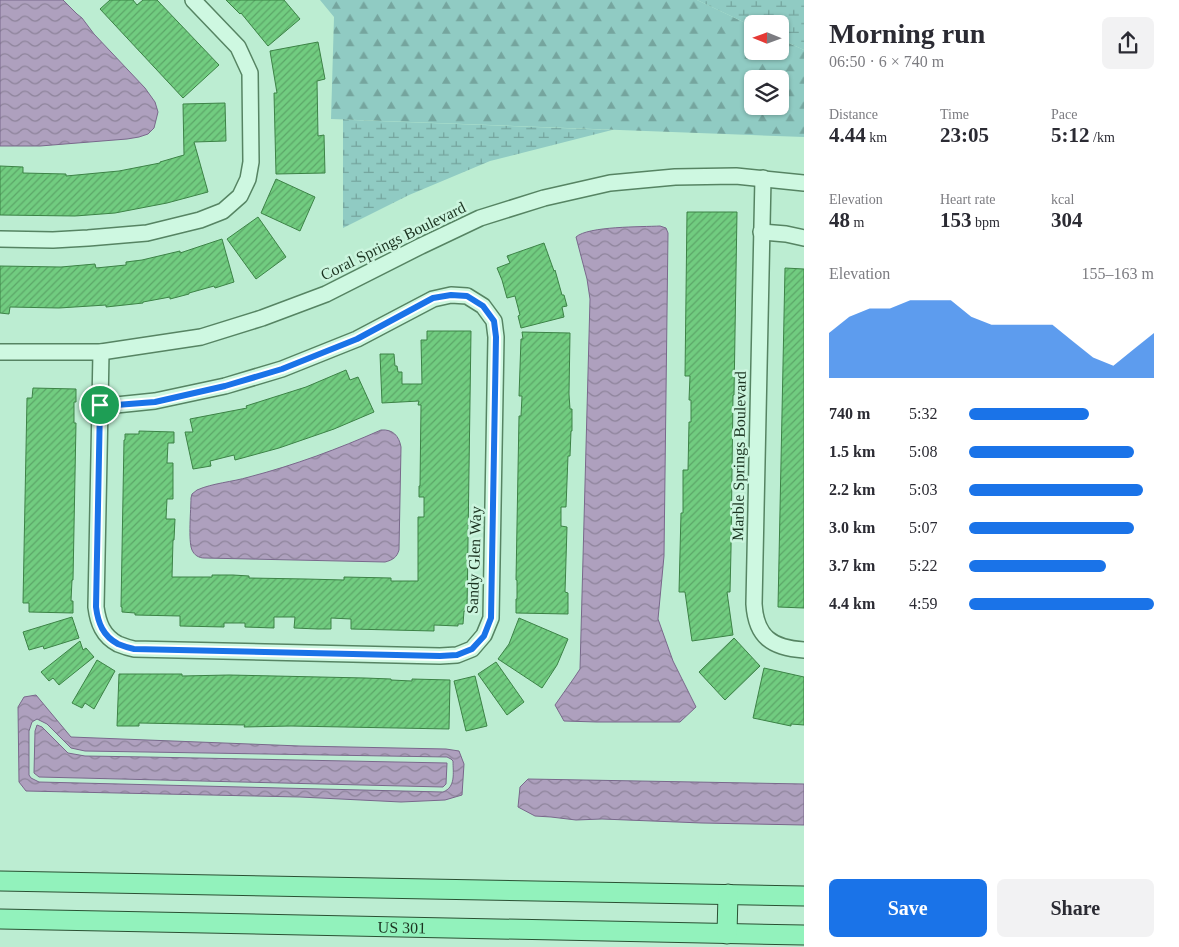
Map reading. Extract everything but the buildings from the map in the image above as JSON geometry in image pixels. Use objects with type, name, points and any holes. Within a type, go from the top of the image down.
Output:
[{"type":"main road","points":[[0,881],[804,896]]},
{"type":"main road","points":[[727,934],[728,894]]},
{"type":"main road","name":"US 301","points":[[0,920],[804,935]]},
{"type":"street","points":[[0,239],[79,239],[147,232],[200,220],[223,211],[240,196],[248,179],[251,162],[250,73],[238,47],[193,0]]},
{"type":"street","name":"Coral Springs Boulevard","points":[[0,352],[101,352],[201,337],[262,318],[326,294],[480,218],[544,198],[610,183],[676,177],[736,176],[804,184]]},
{"type":"street","name":"Marble Springs Boulevard","points":[[762,178],[755,617],[758,626],[770,640],[780,646],[804,650]]},
{"type":"street","points":[[761,232],[804,238]]},
{"type":"street","name":"Sandy Glen Way","points":[[100,405],[155,402],[225,386],[282,369],[357,339],[433,298],[451,295],[467,296],[483,306],[494,321],[496,337],[491,618],[484,636],[472,649],[457,655],[440,656],[134,649],[118,644],[106,634],[98,622],[96,607],[101,352]]},
{"type":"green space","points":[[320,0],[697,0],[744,22],[744,60],[789,60],[789,43],[804,50],[804,137],[331,119],[334,17]]},
{"type":"green space","points":[[697,0],[804,0],[804,50],[789,43],[789,15],[744,15],[744,22]]},
{"type":"green space","points":[[343,119],[612,130],[490,161],[409,195],[343,228]]},
{"type":"water","points":[[0,0],[63,0],[82,18],[94,34],[145,88],[155,102],[158,112],[154,128],[148,134],[127,139],[40,146],[0,146]]},
{"type":"water","points":[[660,226],[666,228],[668,233],[664,556],[658,619],[673,661],[696,707],[680,722],[564,721],[555,705],[580,669],[590,299],[576,237],[582,233],[603,229]]},
{"type":"water","points":[[381,430],[395,434],[401,447],[399,550],[392,559],[385,562],[204,558],[197,556],[193,552],[190,540],[191,498],[192,494],[197,490],[300,462]]},
{"type":"water","points":[[36,695],[71,737],[300,746],[446,749],[459,751],[464,764],[462,795],[445,800],[401,802],[300,797],[26,791],[19,782],[18,707],[24,697]],"holes":[[[37,719],[47,724],[71,748],[85,751],[447,757],[453,761],[453,779],[450,787],[443,792],[39,782],[29,775],[29,731],[32,722]]]},
{"type":"water","points":[[37,725],[42,727],[68,753],[85,756],[447,763],[446,784],[443,787],[39,777],[34,773],[35,731]]},
{"type":"water","points":[[528,779],[804,784],[804,825],[602,819],[576,820],[535,816],[518,807],[520,787]]},
{"type":"route","points":[[451,295],[467,296],[483,306],[494,321],[496,337],[491,618],[484,636],[472,649],[457,655],[440,656],[134,649],[118,644],[106,634],[98,622],[96,607],[100,405],[155,402],[225,386],[282,369],[357,339],[433,298],[451,295]]}]
